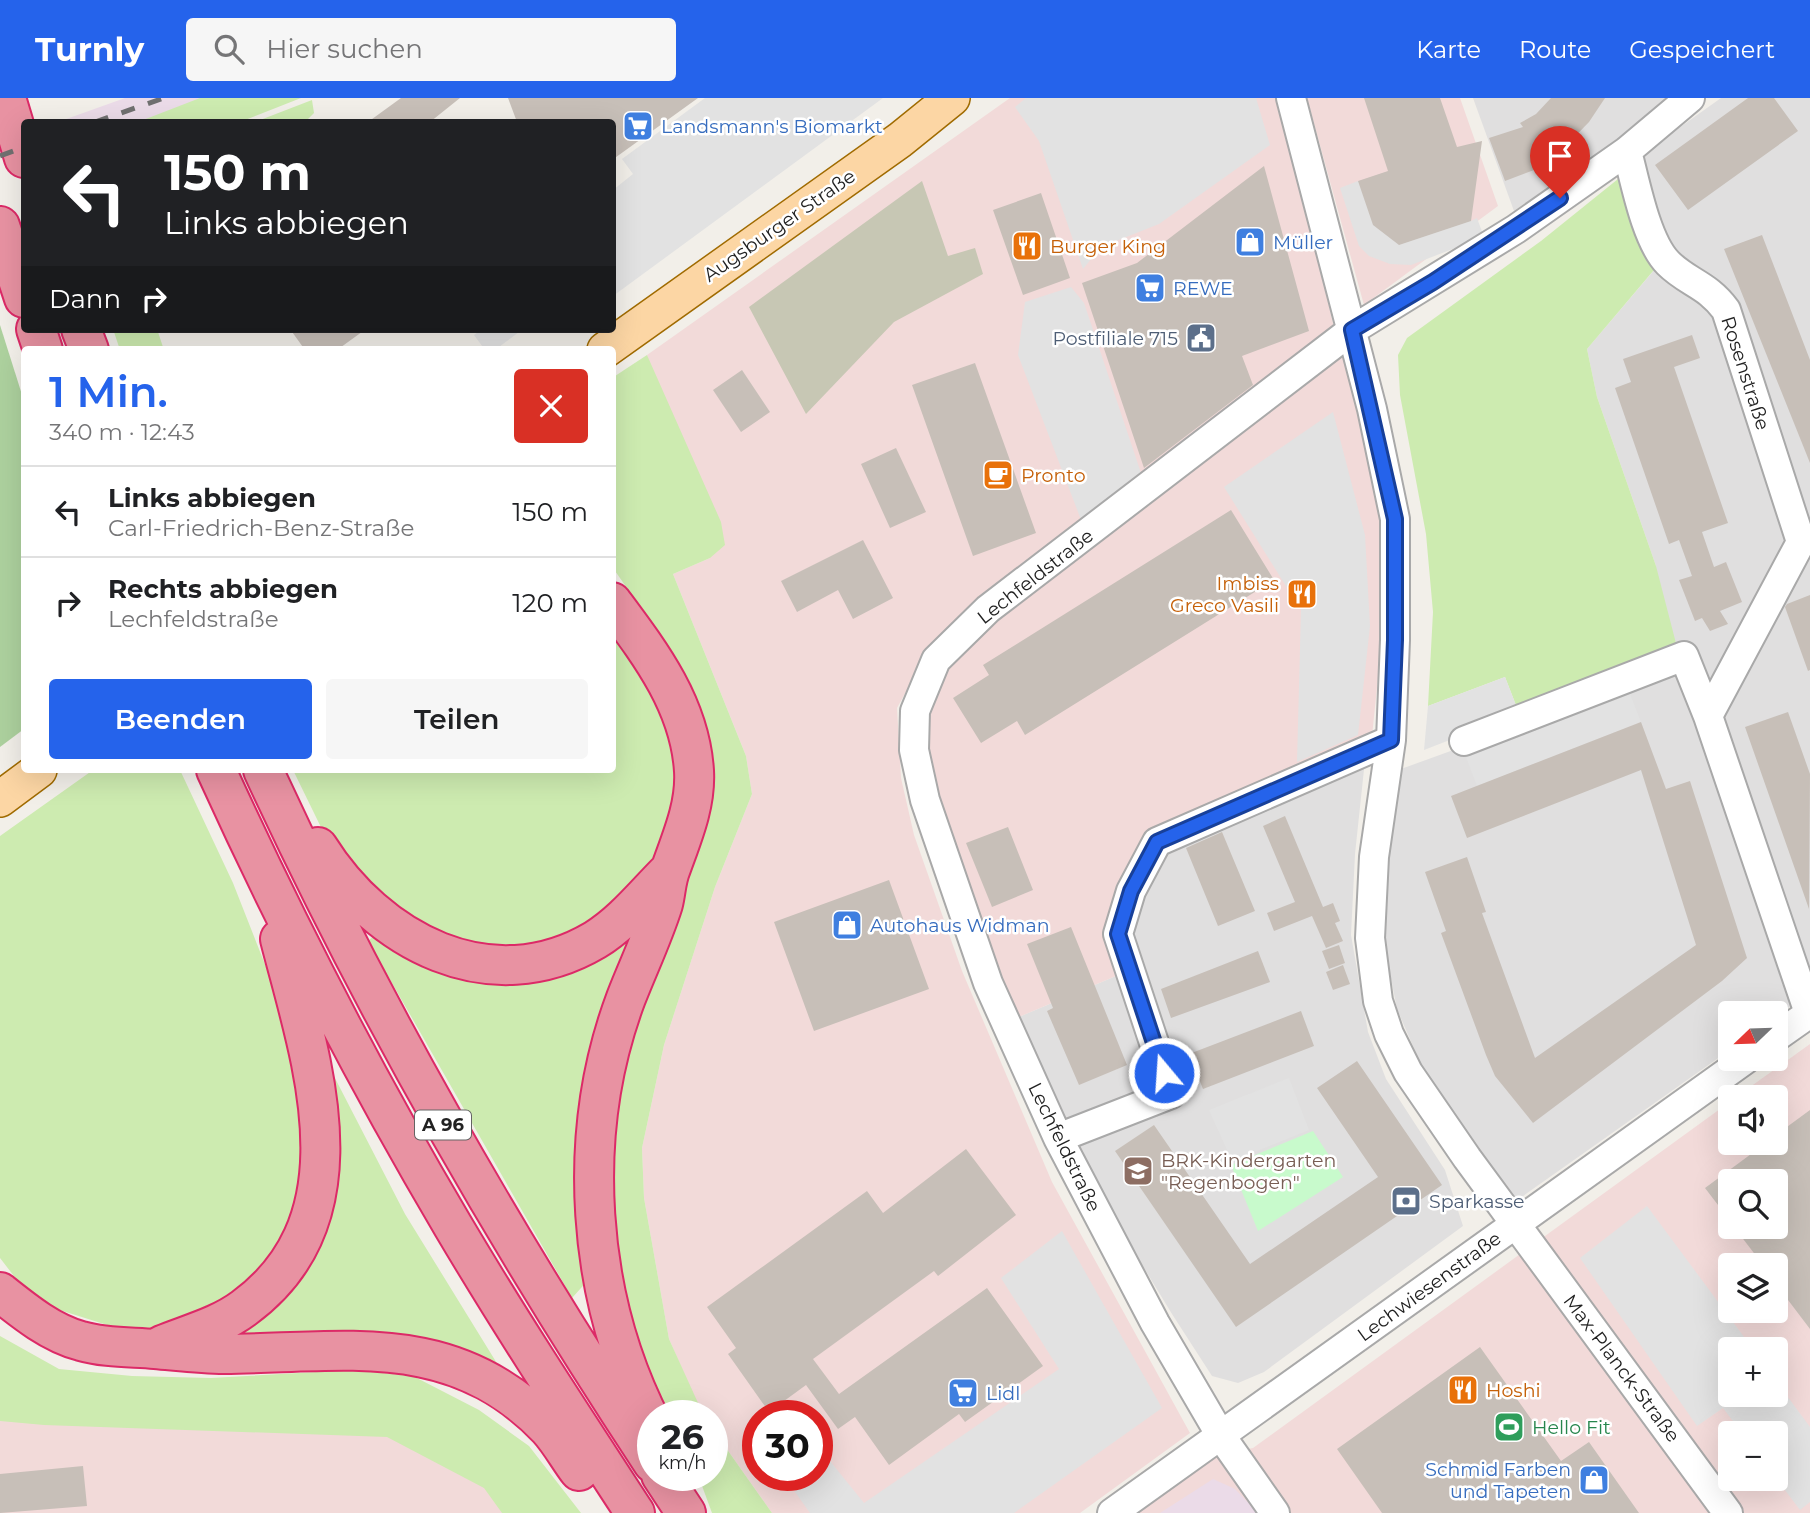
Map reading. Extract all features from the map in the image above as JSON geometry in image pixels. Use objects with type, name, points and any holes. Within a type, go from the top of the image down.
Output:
[{"type":"highway","points":[[6,98],[21,148]]},
{"type":"highway","points":[[0,226],[21,289]]},
{"type":"highway","points":[[616,607],[653,657],[675,698],[689,736],[694,773],[691,811],[670,870],[663,903],[625,1001],[605,1064],[594,1165],[594,1200],[608,1304],[630,1375],[641,1400]]},
{"type":"highway","name":"A 96","points":[[217,773],[264,876],[393,1121],[453,1226],[635,1513]]},
{"type":"highway","name":"A 96","points":[[264,773],[349,947],[428,1098],[554,1312],[637,1439]]},
{"type":"highway","points":[[273,773],[327,860],[369,910],[410,940],[452,958],[495,966],[533,963],[566,955],[596,940],[619,922],[670,870]]},
{"type":"highway","points":[[151,1349],[218,1323],[264,1292],[303,1238],[315,1202],[320,1168],[316,1082],[264,876]]},
{"type":"highway","points":[[0,1293],[43,1325],[80,1341],[223,1354],[346,1349],[403,1352],[457,1367],[501,1389],[548,1429],[609,1513]]},
{"type":"highway","points":[[672,1491],[686,1513]]},
{"type":"highway","points":[[687,1491],[696,1513]]},
{"type":"main road","name":"Augsburger Straße","points":[[611,346],[900,140],[951,98]]},
{"type":"main road","points":[[0,799],[35,773]]},
{"type":"street","name":"Max-Planck-Straße","points":[[1291,98],[1352,330],[1395,519],[1395,640],[1391,740],[1374,857],[1370,937],[1378,1001],[1388,1034],[1408,1072],[1515,1225],[1642,1392],[1728,1513]]},
{"type":"street","name":"Lechfeldstraße","points":[[1275,1513],[1221,1436],[1156,1322],[1058,1138],[988,983],[958,903],[925,800],[914,750],[915,711],[936,660],[988,609],[1352,330],[1516,229],[1627,151],[1690,98]]},
{"type":"street","name":"Rosenstraße","points":[[1627,151],[1654,240],[1665,261],[1713,293],[1726,310],[1805,540],[1708,716]]},
{"type":"street","points":[[1464,741],[1684,656],[1708,716],[1809,1013],[1788,1028]]},
{"type":"street","points":[[1058,1138],[1171,1094],[1118,934],[1131,891],[1157,842],[1391,740]]},
{"type":"street","name":"Lechwiesenstraße","points":[[1112,1513],[1729,1071]]},
{"type":"shaded area","points":[[125,98],[208,98],[150,119],[66,119]]},
{"type":"shaded area","points":[[705,98],[883,98],[616,294],[616,188],[633,174],[622,159]]},
{"type":"shaded area","points":[[1010,98],[1279,98],[1289,130],[1334,328],[924,659],[897,708],[901,778],[914,835],[962,971],[1052,1182],[1190,1433],[1080,1513],[772,1513],[756,1491],[833,1491],[833,1400],[742,1400],[742,1470],[728,1451],[728,1400],[696,1400],[669,1339],[644,1198],[642,1148],[664,1045],[715,887],[752,794],[746,756],[673,574],[710,558],[647,355]]},
{"type":"shaded area","points":[[1026,98],[1256,98],[1270,145],[1159,224],[1101,247],[1083,269],[1039,141],[1015,107]]},
{"type":"shaded area","points":[[1307,98],[1460,98],[1498,206],[1364,305]]},
{"type":"shaded area","points":[[1473,98],[1679,98],[1514,211]]},
{"type":"shaded area","points":[[1721,98],[1810,98],[1810,993],[1788,1008],[1788,1001],[1718,1001],[1718,1058],[1516,1201],[1422,1067],[1397,1009],[1383,938],[1386,857],[1401,769],[1470,744],[1656,566],[1597,397],[1587,349],[1667,255],[1641,155]]},
{"type":"shaded area","points":[[922,181],[948,256],[975,248],[983,274],[894,322],[806,414],[749,307]]},
{"type":"shaded area","points":[[1358,181],[1471,221],[1477,218],[1484,237],[1411,265],[1390,264],[1369,256],[1359,246],[1340,188]]},
{"type":"shaded area","points":[[1071,287],[1084,303],[1143,479],[1083,525],[1018,355],[1025,302]]},
{"type":"shaded area","points":[[518,333],[500,346],[482,346],[474,335]]},
{"type":"shaded area","points":[[1345,349],[1381,522],[1382,639],[1372,736],[1149,838],[1123,973],[1014,1019],[932,797],[923,712],[944,663],[992,614]]},
{"type":"shaded area","points":[[1333,412],[1365,535],[1370,626],[1358,735],[1297,762],[1301,610],[1224,487]]},
{"type":"shaded area","points":[[1505,677],[1519,713],[1424,750],[1428,706]]},
{"type":"shaded area","points":[[1630,694],[1641,722],[1477,786],[1466,757]]},
{"type":"shaded area","points":[[1365,760],[1355,854],[1351,935],[1368,1032],[1386,1079],[1445,1170],[1463,1226],[1264,1372],[1238,1383],[1212,1376],[1172,1314],[1082,1166],[1014,1019],[1123,973],[1127,934],[1164,847]]},
{"type":"shaded area","points":[[1810,1044],[1810,1513],[1136,1513],[1220,1454],[1253,1448],[1718,1110],[1718,1155],[1788,1155],[1788,1085],[1753,1085],[1772,1071],[1788,1071],[1788,1060]]},
{"type":"shaded area","points":[[1289,1078],[1309,1130],[1232,1161],[1209,1110]]},
{"type":"shaded area","points":[[1647,1206],[1718,1302],[1718,1323],[1734,1323],[1744,1337],[1718,1337],[1718,1407],[1788,1407],[1788,1397],[1810,1427],[1810,1502],[1800,1510],[1786,1491],[1788,1491],[1788,1421],[1733,1421],[1723,1408],[1697,1426],[1580,1258]]},
{"type":"shaded area","points":[[1062,1231],[1162,1408],[1014,1513],[810,1513],[794,1491],[833,1491],[833,1465],[864,1503],[1059,1369],[1001,1278]]},
{"type":"shaded area","points":[[0,1363],[42,1403],[389,1401],[542,1513],[0,1513]]},
{"type":"shaded area","points":[[1213,1479],[1235,1489],[1258,1513],[1160,1513]]},
{"type":"green space","points":[[200,98],[301,98],[248,119],[146,119]]},
{"type":"green space","points":[[312,100],[314,113],[308,119],[263,119]]},
{"type":"green space","points":[[1623,175],[1659,264],[1587,349],[1597,397],[1656,566],[1678,651],[1519,713],[1505,677],[1428,706],[1433,612],[1426,534],[1400,395],[1398,355],[1407,338],[1541,241]]},
{"type":"green space","points":[[0,325],[21,392],[21,731],[0,747]]},
{"type":"green space","points":[[114,333],[158,333],[163,346],[119,346]]},
{"type":"green space","points":[[647,355],[721,522],[725,545],[710,558],[673,574],[746,756],[752,794],[715,887],[664,1045],[642,1148],[644,1198],[669,1339],[697,1400],[655,1400],[612,1273],[614,1069],[689,855],[688,688],[665,643],[616,572],[616,375]]},
{"type":"green space","points":[[616,638],[646,681],[664,718],[678,779],[664,837],[650,874],[615,909],[527,952],[414,932],[336,858],[294,773],[616,773]]},
{"type":"green space","points":[[89,773],[181,773],[233,883],[281,1005],[302,1082],[304,1194],[279,1259],[216,1313],[151,1331],[120,1329],[50,1307],[17,1280],[0,1258],[0,836]]},
{"type":"green space","points":[[629,932],[636,942],[590,1278],[572,1298],[368,941],[376,934],[451,974]]},
{"type":"green space","points":[[321,1051],[405,1214],[506,1378],[234,1337],[300,1276]]},
{"type":"green space","points":[[1313,1131],[1343,1177],[1258,1231],[1231,1165]]},
{"type":"green space","points":[[0,1336],[59,1369],[132,1376],[211,1378],[352,1370],[413,1376],[479,1410],[529,1446],[581,1513],[502,1513],[484,1488],[387,1437],[44,1425],[0,1421]]},
{"type":"green space","points":[[728,1451],[742,1470],[742,1491],[756,1491],[772,1513],[712,1513],[704,1491],[728,1491]]},
{"type":"building","points":[[401,98],[460,98],[434,119],[372,119]]},
{"type":"building","points":[[508,98],[698,98],[616,157],[616,119],[516,119]]},
{"type":"building","points":[[1364,98],[1440,98],[1457,147],[1482,141],[1471,221],[1399,245],[1373,225],[1358,181],[1388,171]]},
{"type":"building","points":[[1551,98],[1605,98],[1589,122],[1556,156],[1534,170],[1505,181],[1489,138],[1523,127],[1520,123],[1536,114]]},
{"type":"building","points":[[1748,98],[1774,98],[1798,131],[1688,210],[1655,165]]},
{"type":"building","points":[[1264,166],[1309,331],[1242,356],[1253,385],[1144,468],[1082,283],[1137,263]]},
{"type":"building","points":[[1041,193],[1070,278],[1023,295],[993,210]]},
{"type":"building","points":[[1762,235],[1810,360],[1810,463],[1724,249]]},
{"type":"building","points":[[293,333],[360,333],[343,346],[302,346]]},
{"type":"building","points":[[1692,335],[1700,358],[1674,367],[1728,523],[1702,532],[1714,567],[1726,562],[1742,602],[1720,611],[1728,624],[1710,631],[1702,618],[1695,621],[1679,580],[1692,576],[1679,540],[1669,544],[1615,388],[1631,382],[1623,359]]},
{"type":"building","points":[[975,363],[1036,533],[973,556],[912,385]]},
{"type":"building","points":[[742,370],[770,412],[741,432],[713,390]]},
{"type":"building","points":[[896,448],[926,512],[890,528],[861,464]]},
{"type":"building","points":[[1231,510],[1274,580],[1025,735],[1017,721],[981,743],[953,698],[989,675],[983,665]]},
{"type":"building","points":[[863,540],[893,598],[853,619],[838,590],[797,612],[781,581]]},
{"type":"building","points":[[1810,595],[1810,670],[1808,671],[1785,607]]},
{"type":"building","points":[[1788,712],[1810,774],[1809,909],[1745,727]]},
{"type":"building","points":[[1641,722],[1666,789],[1690,781],[1747,958],[1722,981],[1533,1123],[1495,1076],[1441,933],[1446,931],[1425,872],[1467,857],[1486,912],[1482,913],[1535,1058],[1696,945],[1641,770],[1467,838],[1451,796]]},
{"type":"building","points":[[1285,816],[1323,907],[1333,903],[1340,921],[1335,923],[1343,941],[1326,948],[1312,916],[1274,931],[1267,913],[1295,902],[1263,826]]},
{"type":"building","points":[[1008,827],[1033,890],[992,907],[966,843]]},
{"type":"building","points":[[1222,832],[1255,911],[1218,926],[1186,848]]},
{"type":"building","points":[[889,880],[929,989],[814,1031],[774,922]]},
{"type":"building","points":[[1071,927],[1127,1065],[1079,1085],[1047,1011],[1053,1008],[1027,944]]},
{"type":"building","points":[[1339,945],[1345,963],[1329,969],[1322,951]]},
{"type":"building","points":[[1258,951],[1270,982],[1171,1018],[1161,989]]},
{"type":"building","points":[[1343,965],[1350,984],[1333,990],[1326,972]]},
{"type":"building","points":[[1301,1011],[1314,1046],[1203,1089],[1189,1054]]},
{"type":"building","points":[[1357,1061],[1442,1185],[1236,1327],[1115,1151],[1154,1125],[1250,1264],[1378,1177],[1317,1088]]},
{"type":"building","points":[[1810,1110],[1810,1329],[1788,1300],[1788,1253],[1754,1253],[1743,1239],[1788,1239],[1788,1169],[1731,1169],[1750,1155],[1788,1155],[1788,1126]]},
{"type":"building","points":[[966,1149],[1016,1215],[938,1276],[934,1271],[813,1359],[839,1394],[987,1288],[1043,1366],[965,1422],[959,1414],[889,1465],[855,1417],[838,1429],[833,1422],[833,1400],[817,1400],[806,1385],[785,1400],[761,1400],[728,1354],[736,1348],[707,1307],[867,1191],[883,1213]]},
{"type":"building","points":[[1718,1178],[1718,1205],[1705,1188]]},
{"type":"building","points":[[1480,1347],[1561,1461],[1589,1442],[1639,1513],[1382,1513],[1337,1449]]},
{"type":"building","points":[[83,1466],[87,1506],[0,1513],[0,1474]]},
{"type":"railway","points":[[104,119],[164,98]]},
{"type":"railway","points":[[0,156],[21,148]]},
{"type":"place","name":"Landsmann's Biomarkt","points":[[638,126]]},
{"type":"place","name":"Müller","points":[[1250,242]]},
{"type":"place","name":"Burger King","points":[[1027,246]]},
{"type":"place","name":"REWE","points":[[1150,288]]},
{"type":"place","name":"Postfiliale 715","points":[[1201,338]]},
{"type":"place","name":"Pronto","points":[[998,475]]},
{"type":"place","name":"Imbiss Greco Vasili","points":[[1302,594]]},
{"type":"place","name":"Autohaus Widman","points":[[847,925]]},
{"type":"place","name":"BRK-Kindergarten \"Regenbogen\"","points":[[1138,1171]]},
{"type":"place","name":"Sparkasse","points":[[1406,1201]]},
{"type":"place","name":"Hoshi","points":[[1463,1390]]},
{"type":"place","name":"Lidl","points":[[963,1393]]},
{"type":"place","name":"Hello Fit","points":[[1509,1427]]},
{"type":"place","name":"Schmid Farben und Tapeten","points":[[1594,1480]]},
{"type":"route","points":[[1164,1073],[1118,934],[1131,891],[1157,842],[1391,740],[1395,640],[1395,519],[1352,330],[1433,282],[1560,198]]}]
